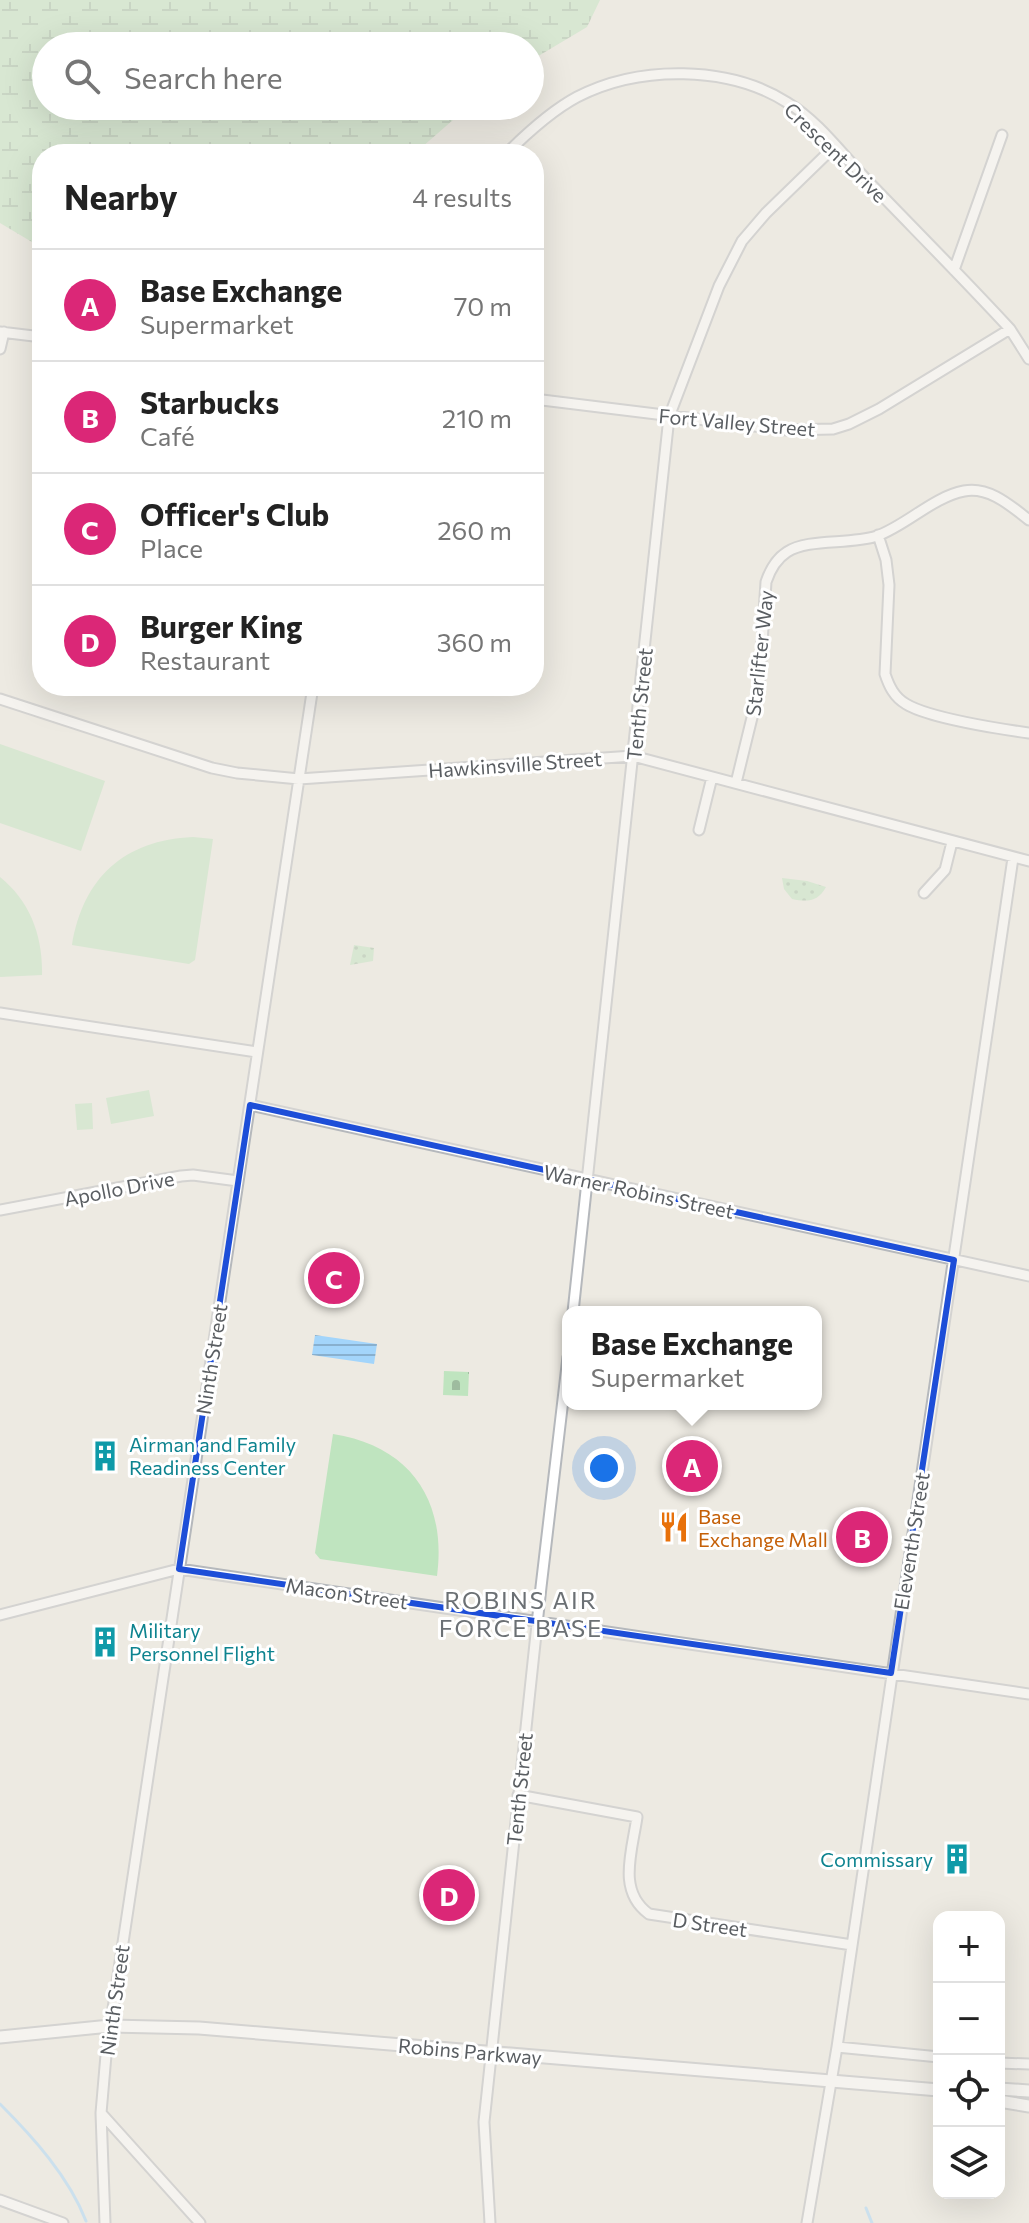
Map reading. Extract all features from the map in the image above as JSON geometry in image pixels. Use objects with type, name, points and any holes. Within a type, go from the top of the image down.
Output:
[{"type":"street","name":"Crescent Drive","points":[[516,144],[560,108],[593,90],[633,79],[696,73],[756,86],[801,112],[1010,329],[1029,359]]},
{"type":"street","points":[[954,270],[1002,135]]},
{"type":"street","name":"Tenth Street","points":[[574,1306],[669,417],[719,286],[742,241],[766,213],[835,146]]},
{"type":"street","name":"Fort Valley Street","points":[[544,400],[800,430],[833,429],[849,424],[1010,329]]},
{"type":"street","points":[[0,349],[2,332],[32,336]]},
{"type":"street","name":"Starlifter Way","points":[[736,783],[759,689],[765,597],[771,568],[785,553],[799,546],[852,542],[878,535],[965,491],[984,491],[1029,520]]},
{"type":"street","points":[[878,535],[886,560],[889,585],[885,674],[896,696],[922,712],[1029,733]]},
{"type":"street","name":"Ninth Street","points":[[105,2223],[101,2113],[110,2026],[311,696]]},
{"type":"street","name":"Hawkinsville Street","points":[[0,699],[212,768],[261,776],[299,779],[633,756],[1029,861]]},
{"type":"street","points":[[699,830],[712,777]]},
{"type":"street","points":[[924,893],[945,870],[952,842]]},
{"type":"street","name":"Eleventh Street","points":[[807,2223],[837,2047],[1013,858]]},
{"type":"street","points":[[0,1013],[257,1052]]},
{"type":"street","name":"Warner Robins Street","points":[[250,1105],[1029,1276]]},
{"type":"street","name":"Apollo Drive","points":[[0,1210],[181,1176],[238,1181]]},
{"type":"street","name":"Tenth Street","points":[[490,2223],[484,2122],[562,1408]]},
{"type":"street","name":"Macon Street","points":[[0,1615],[179,1569],[1029,1694]]},
{"type":"street","name":"D Street","points":[[518,1795],[637,1817],[630,1893],[637,1905],[649,1914],[852,1945]]},
{"type":"street","name":"Robins Parkway","points":[[0,2037],[110,2026],[199,2028],[933,2090]]},
{"type":"street","points":[[837,2047],[933,2056]]},
{"type":"street","points":[[1005,2063],[1029,2064]]},
{"type":"street","points":[[1005,2089],[1029,2091]]},
{"type":"street","points":[[1005,2102],[1029,2106]]},
{"type":"street","points":[[101,2113],[200,2223]]},
{"type":"street","points":[[0,2200],[63,2223]]},
{"type":"highlighted area","points":[[250,1105],[954,1260],[891,1673],[179,1569]]},
{"type":"green space","points":[[0,0],[600,0],[587,27],[544,53],[544,32],[32,32],[32,120],[453,120],[425,144],[32,144],[32,242],[0,223]]},
{"type":"green space","points":[[0,744],[105,781],[81,851],[0,823]]},
{"type":"green space","points":[[193,837],[213,839],[195,960],[189,964],[72,945],[86,900],[111,867],[147,846]]},
{"type":"green space","points":[[0,877],[19,897],[33,920],[40,947],[42,975],[0,977]]},
{"type":"green space","points":[[782,878],[826,887],[812,900],[792,899],[784,889]]},
{"type":"green space","points":[[354,945],[374,948],[373,961],[350,965]]},
{"type":"green space","points":[[149,1090],[154,1116],[111,1124],[106,1098]]},
{"type":"green space","points":[[92,1103],[93,1129],[77,1130],[75,1104]]},
{"type":"green space","points":[[444,1371],[469,1372],[468,1396],[443,1395]]},
{"type":"green space","points":[[333,1434],[360,1440],[383,1451],[402,1464],[418,1481],[436,1523],[439,1549],[437,1576],[320,1559],[315,1553]]},
{"type":"water","points":[[315,1335],[377,1344],[374,1364],[312,1355]]},
{"type":"waterway","points":[[0,2104],[60,2173],[86,2221]]},
{"type":"waterway","points":[[866,2208],[872,2223]]},
{"type":"place","name":"Officer's Club","points":[[334,1278]]},
{"type":"place","name":"Airman and Family Readiness Center","points":[[105,1456]]},
{"type":"place","name":"Base Exchange","points":[[692,1466]]},
{"type":"place","name":"Base Exchange Mall","points":[[674,1527]]},
{"type":"place","name":"Starbucks","points":[[862,1537]]},
{"type":"place","name":"Military Personnel Flight","points":[[105,1642]]},
{"type":"place","name":"Commissary","points":[[957,1859]]},
{"type":"place","name":"Burger King","points":[[449,1895]]},
{"type":"district","name":"ROBINS AIR FORCE BASE","points":[[521,1613]]}]
